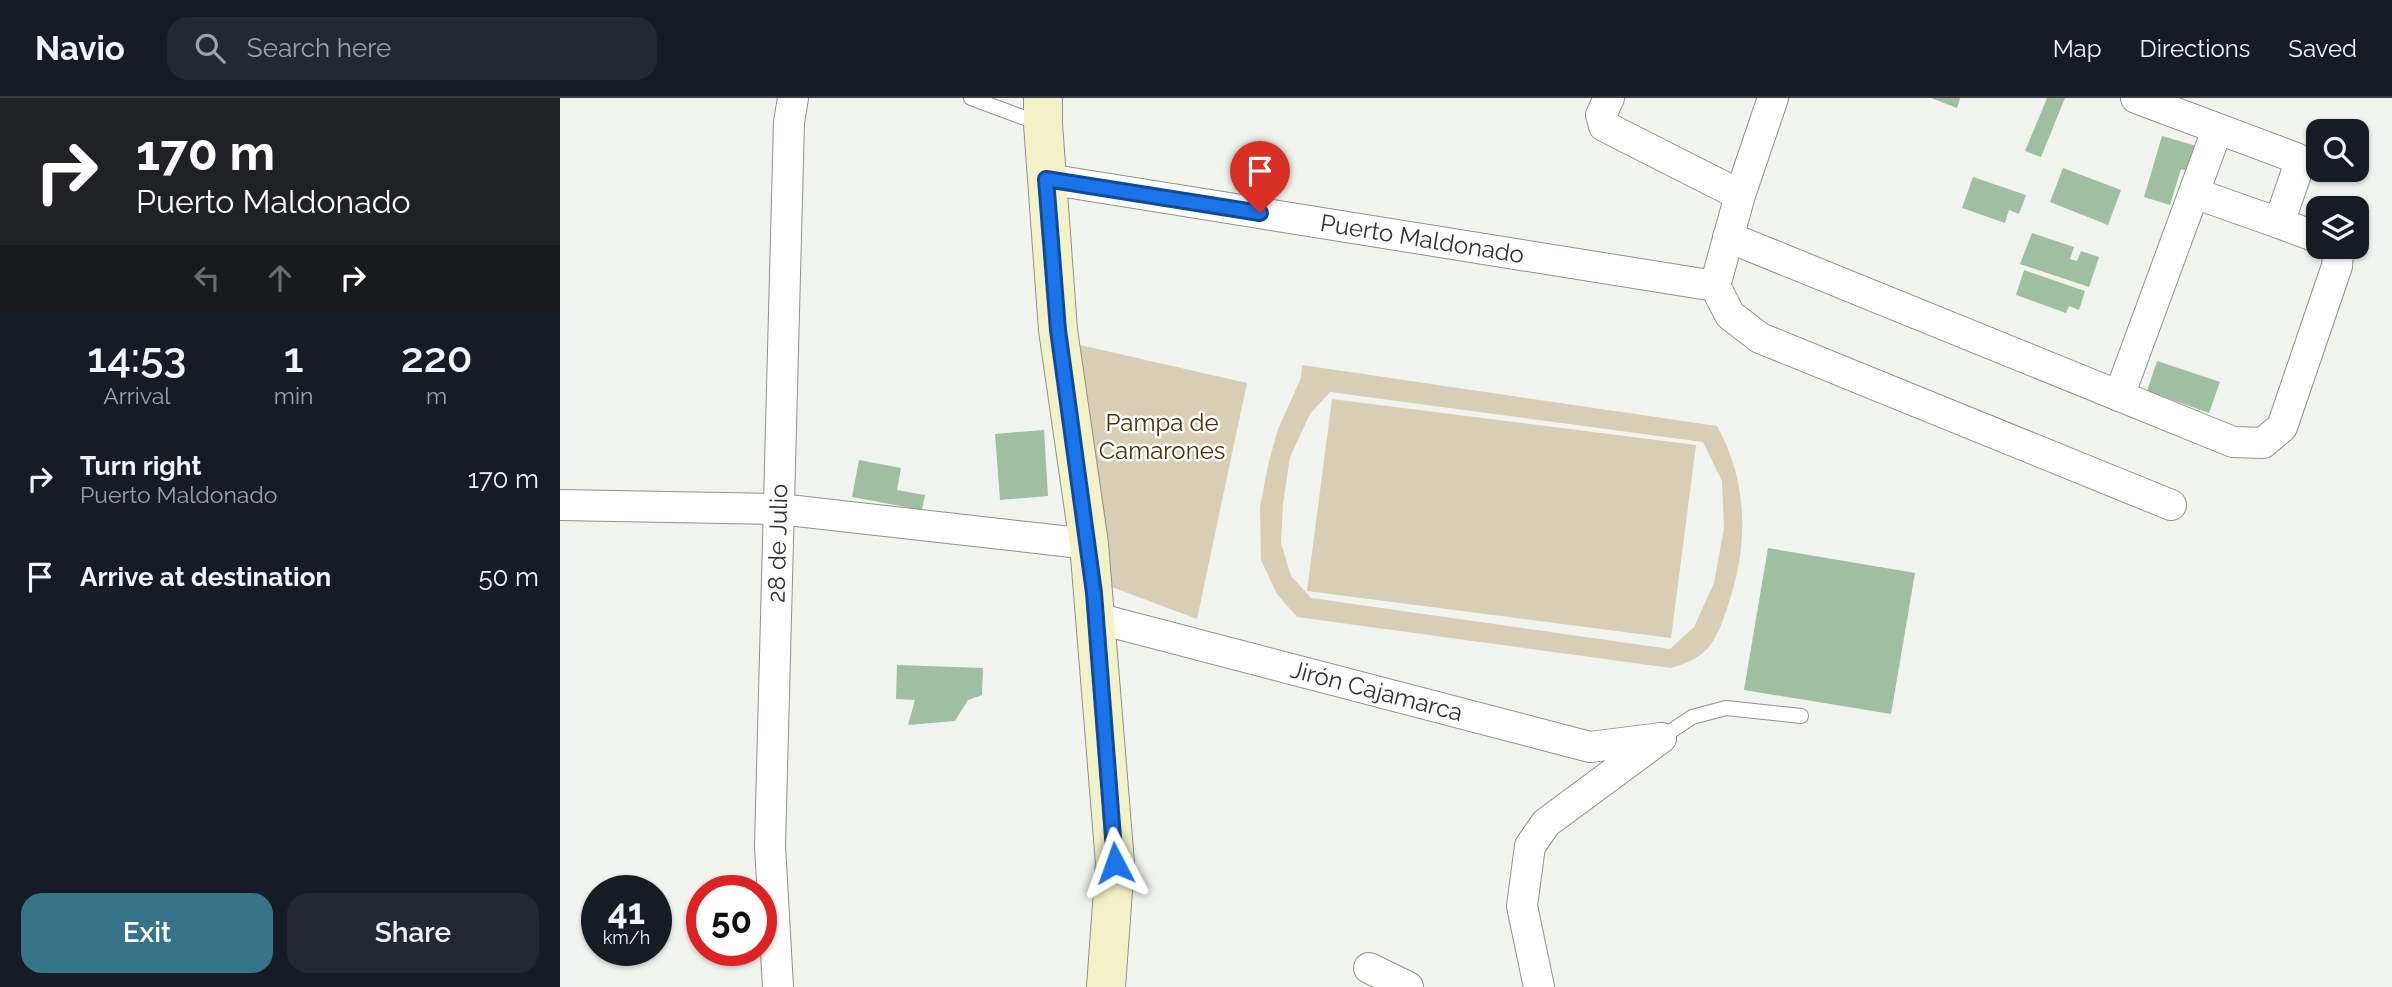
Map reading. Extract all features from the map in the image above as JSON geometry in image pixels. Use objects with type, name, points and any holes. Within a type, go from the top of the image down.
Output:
[{"type":"main road","points":[[1043,111],[1058,330],[1096,618],[1115,863],[1106,987]]},
{"type":"street","name":"28 de Julio","points":[[778,987],[771,846],[789,122],[793,98]]},
{"type":"street","points":[[1609,98],[1601,115],[1604,127],[1740,195]]},
{"type":"street","points":[[1773,98],[1740,195],[1715,286],[1730,314],[1760,338],[2171,505]]},
{"type":"street","points":[[2136,98],[2296,158],[2298,168],[2279,223]]},
{"type":"street","points":[[2119,396],[2217,130]]},
{"type":"street","name":"Puerto Maldonado","points":[[1046,179],[1715,286]]},
{"type":"street","points":[[2194,193],[2306,233]]},
{"type":"street","points":[[1728,237],[2233,442],[2263,443],[2283,427],[2338,259]]},
{"type":"street","points":[[560,505],[779,509],[1088,544]]},
{"type":"street","name":"Jirón Cajamarca","points":[[1096,618],[1590,747],[1661,738]]},
{"type":"street","points":[[1539,987],[1522,906],[1530,846],[1546,823],[1661,738]]},
{"type":"street","points":[[1590,747],[1606,779]]},
{"type":"street","points":[[1368,968],[1408,987]]},
{"type":"lane","points":[[971,98],[1043,111]]},
{"type":"lane","points":[[1661,738],[1692,717],[1726,708],[1801,716]]},
{"type":"green space","name":"Pampa de Camarones","points":[[1080,345],[1247,383],[1197,619],[1109,586]]},
{"type":"green space","points":[[1302,365],[1717,426],[1727,447],[1739,489],[1742,533],[1736,577],[1724,618],[1712,643],[1695,658],[1671,668],[1297,617],[1277,594],[1261,560],[1260,507],[1278,429],[1301,378]],"holes":[[[1330,392],[1703,442],[1722,481],[1724,528],[1714,583],[1694,627],[1670,649],[1311,598],[1291,576],[1281,543],[1283,503],[1290,457],[1310,414]]]},
{"type":"green space","points":[[1332,399],[1696,445],[1671,638],[1307,591]]},
{"type":"building","points":[[1931,98],[1960,98],[1957,108]]},
{"type":"building","points":[[2047,98],[2065,98],[2041,157],[2025,151]]},
{"type":"building","points":[[2162,136],[2197,146],[2189,172],[2181,169],[2170,205],[2144,197]]},
{"type":"building","points":[[2063,168],[2121,190],[2108,225],[2050,202]]},
{"type":"building","points":[[1973,177],[2026,195],[2019,214],[2009,210],[2005,223],[1962,208]]},
{"type":"building","points":[[2032,233],[2074,247],[2070,259],[2077,261],[2081,251],[2099,257],[2089,287],[2020,264]]},
{"type":"building","points":[[2024,270],[2085,291],[2079,310],[2069,306],[2066,313],[2016,295]]},
{"type":"building","points":[[2157,361],[2220,382],[2209,413],[2147,391]]},
{"type":"building","points":[[1044,430],[1048,496],[1000,500],[995,434]]},
{"type":"building","points":[[859,460],[901,468],[897,490],[925,495],[922,510],[852,497]]},
{"type":"building","points":[[1768,548],[1915,573],[1891,714],[1744,690]]},
{"type":"building","points":[[897,665],[983,668],[982,695],[968,700],[955,721],[908,725],[915,700],[896,699]]},
{"type":"route","points":[[1115,863],[1094,593],[1058,330],[1046,179],[1260,213]]}]
